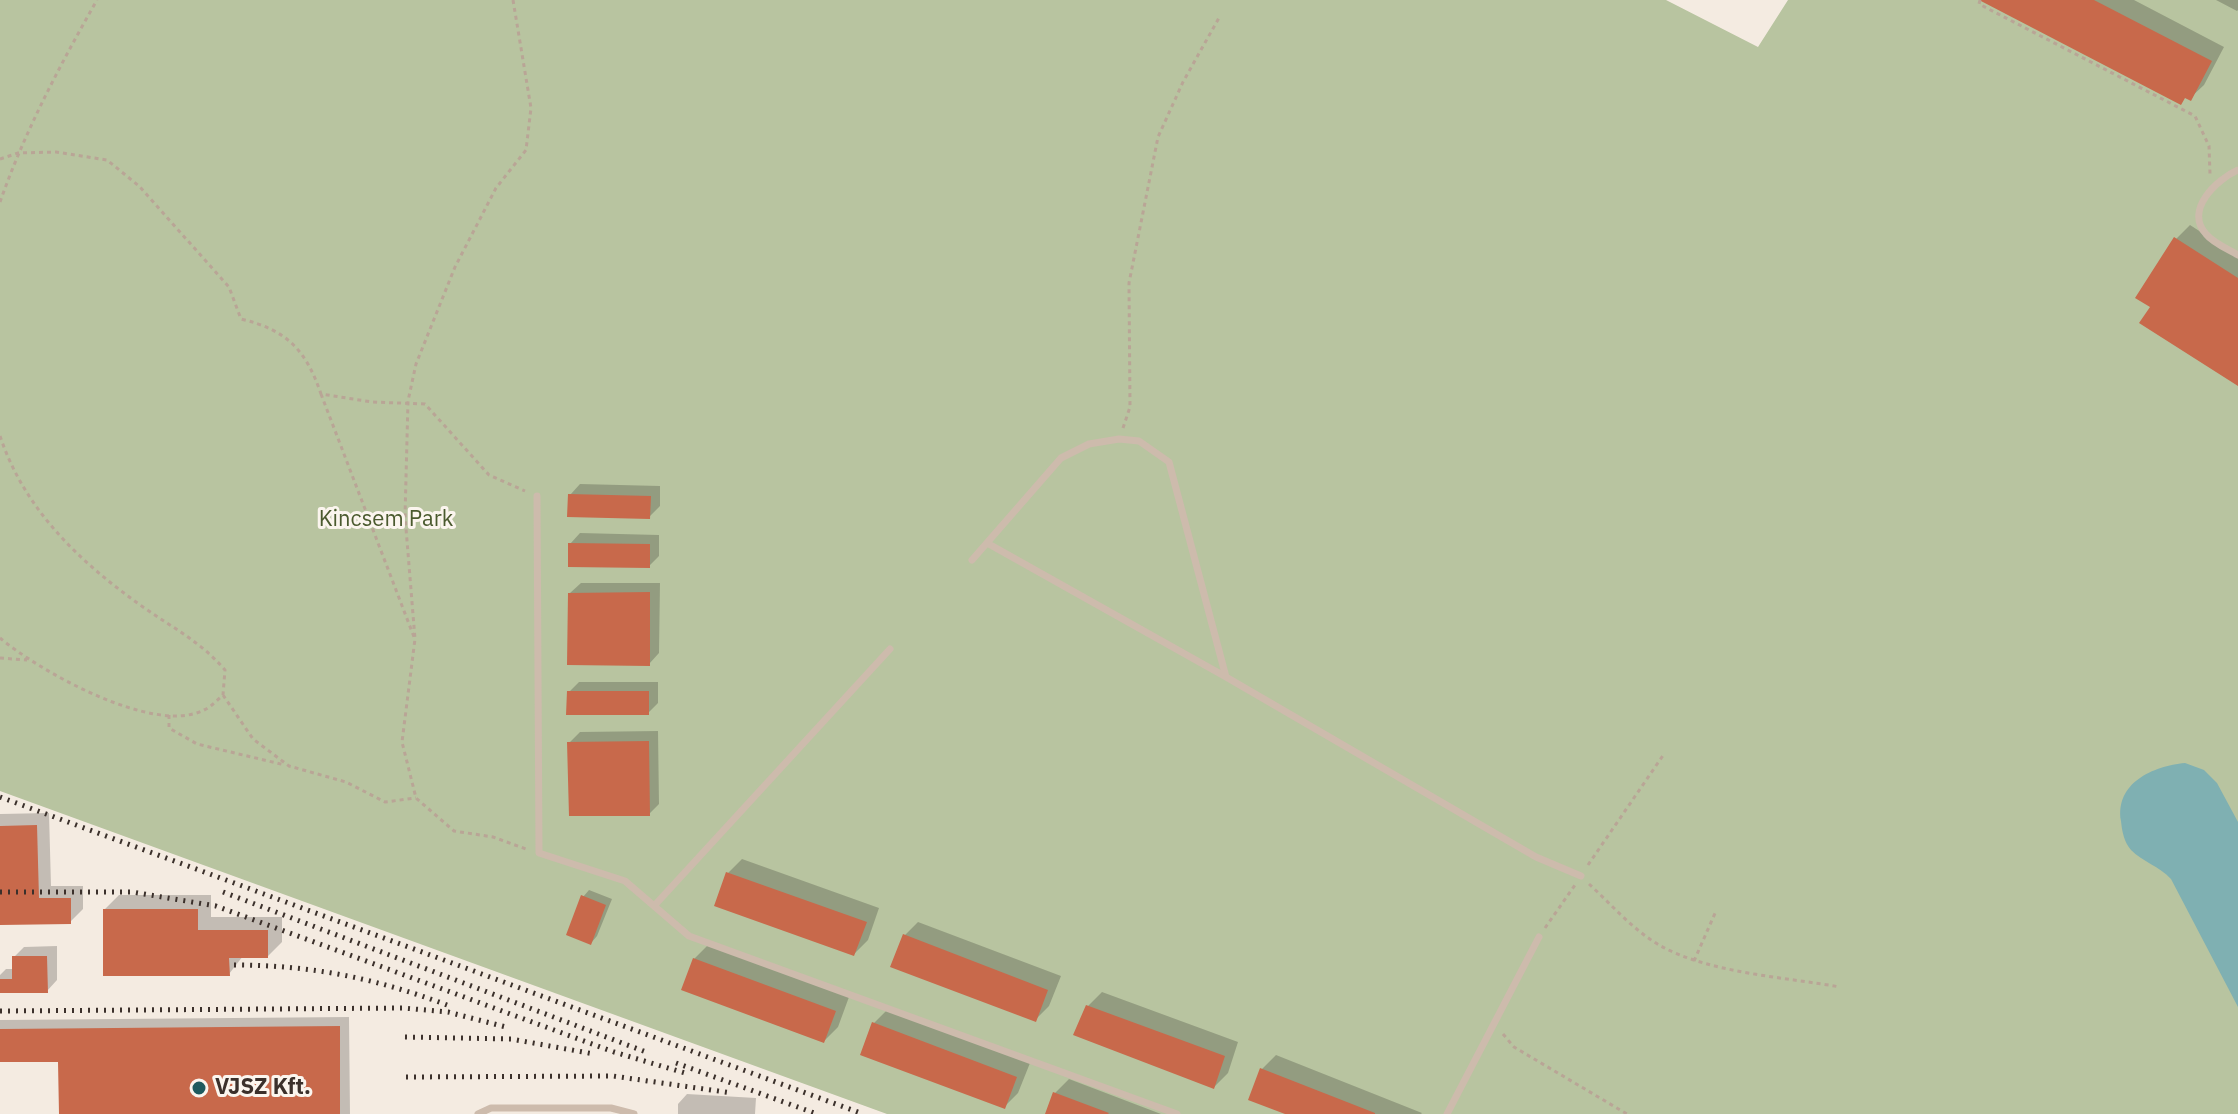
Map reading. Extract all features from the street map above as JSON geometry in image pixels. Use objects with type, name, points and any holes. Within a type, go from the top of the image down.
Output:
[{"type":"lane","points":[[2238,170],[2211,189],[2200,206],[2200,223],[2206,235],[2238,255]]},
{"type":"lane","points":[[972,560],[1061,458],[1089,444],[1119,439],[1139,441],[1169,462],[1226,677]]},
{"type":"lane","points":[[537,496],[539,853],[625,881],[689,936],[1177,1114]]},
{"type":"lane","points":[[987,543],[1536,857],[1581,876]]},
{"type":"lane","points":[[654,906],[890,649]]},
{"type":"lane","points":[[1447,1114],[1539,937]]},
{"type":"lane","points":[[478,1114],[491,1108],[559,1111],[611,1108],[634,1114]]},
{"type":"path","points":[[0,202],[18,153],[53,77],[97,0]]},
{"type":"path","points":[[513,0],[531,108],[526,150],[496,188],[455,267],[416,364],[408,401],[405,516],[415,639],[402,742],[416,798],[454,831],[493,837],[539,853]]},
{"type":"path","points":[[1980,0],[1979,4],[2195,116],[2209,146],[2211,189]]},
{"type":"path","points":[[1119,439],[1130,407],[1129,283],[1158,137],[1183,82],[1220,16]]},
{"type":"path","points":[[0,159],[18,153],[56,152],[107,160],[139,186],[229,287],[241,319],[267,325],[309,359],[415,639]]},
{"type":"path","points":[[321,394],[372,402],[425,404],[489,475],[537,496]]},
{"type":"path","points":[[0,436],[40,514],[83,562],[203,645],[225,670],[223,695],[253,739],[289,766]]},
{"type":"path","points":[[0,638],[27,660],[80,690],[124,705],[169,714],[202,711],[223,695]]},
{"type":"path","points":[[0,658],[27,660]]},
{"type":"path","points":[[169,714],[169,728],[197,744],[346,782],[385,802],[416,798]]},
{"type":"path","points":[[1539,937],[1664,754]]},
{"type":"path","points":[[1581,876],[1626,921],[1659,945],[1694,961],[1840,987]]},
{"type":"path","points":[[1694,961],[1716,911]]},
{"type":"path","points":[[1493,1021],[1514,1047],[1627,1114]]},
{"type":"green space","name":"Kincsem Park","points":[[0,0],[1666,0],[1758,47],[1788,0],[2238,0],[2238,1114],[887,1114],[0,791]]},
{"type":"water","points":[[2185,763],[2204,770],[2217,783],[2238,822],[2238,1007],[2171,879],[2131,850],[2123,832],[2121,808],[2130,787],[2149,773]]},
{"type":"building","points":[[1979,0],[2094,0],[2212,61],[2191,101],[2185,98],[2181,105]]},
{"type":"building","points":[[2174,237],[2238,278],[2238,386],[2139,323],[2150,307],[2135,298]]},
{"type":"building","points":[[568,494],[651,496],[650,519],[567,517]]},
{"type":"building","points":[[568,543],[650,544],[650,568],[568,567]]},
{"type":"building","points":[[650,592],[650,666],[567,665],[568,593]]},
{"type":"building","points":[[567,691],[649,691],[649,715],[566,715]]},
{"type":"building","points":[[649,741],[650,816],[569,816],[567,742]]},
{"type":"building","points":[[37,825],[39,898],[71,898],[71,924],[0,925],[0,826]]},
{"type":"building","points":[[726,872],[867,922],[854,956],[714,906]]},
{"type":"building","points":[[581,895],[606,905],[591,945],[566,935]]},
{"type":"building","points":[[103,909],[198,909],[198,930],[268,930],[268,958],[229,958],[230,976],[103,976]]},
{"type":"building","points":[[903,934],[1048,990],[1036,1022],[890,967]]},
{"type":"building","points":[[12,956],[47,956],[48,993],[0,993],[0,979],[12,979]]},
{"type":"building","points":[[693,958],[836,1011],[824,1043],[681,990]]},
{"type":"building","points":[[1086,1005],[1225,1056],[1214,1089],[1073,1035]]},
{"type":"building","points":[[872,1022],[1017,1077],[1005,1109],[860,1055]]},
{"type":"building","name":"VJSZ Kft.","points":[[340,1026],[340,1114],[59,1114],[58,1062],[0,1062],[0,1029]]},
{"type":"building","points":[[1260,1068],[1375,1114],[1285,1114],[1248,1100]]},
{"type":"building","points":[[1053,1092],[1109,1113],[1045,1114]]},
{"type":"railway","points":[[0,797],[863,1114]]},
{"type":"railway","points":[[0,892],[132,892],[216,906],[614,1052],[685,1073]]},
{"type":"railway","points":[[223,892],[646,1052]]},
{"type":"railway","points":[[234,965],[289,967],[342,975],[394,987],[447,1005]]},
{"type":"railway","points":[[0,1011],[403,1008],[448,1012],[506,1027]]},
{"type":"railway","points":[[405,1037],[511,1039],[594,1054]]},
{"type":"railway","points":[[676,1063],[817,1114]]},
{"type":"railway","points":[[406,1077],[613,1076],[732,1093]]},
{"type":"place","name":"VJSZ Kft.","points":[[199,1088]]}]
